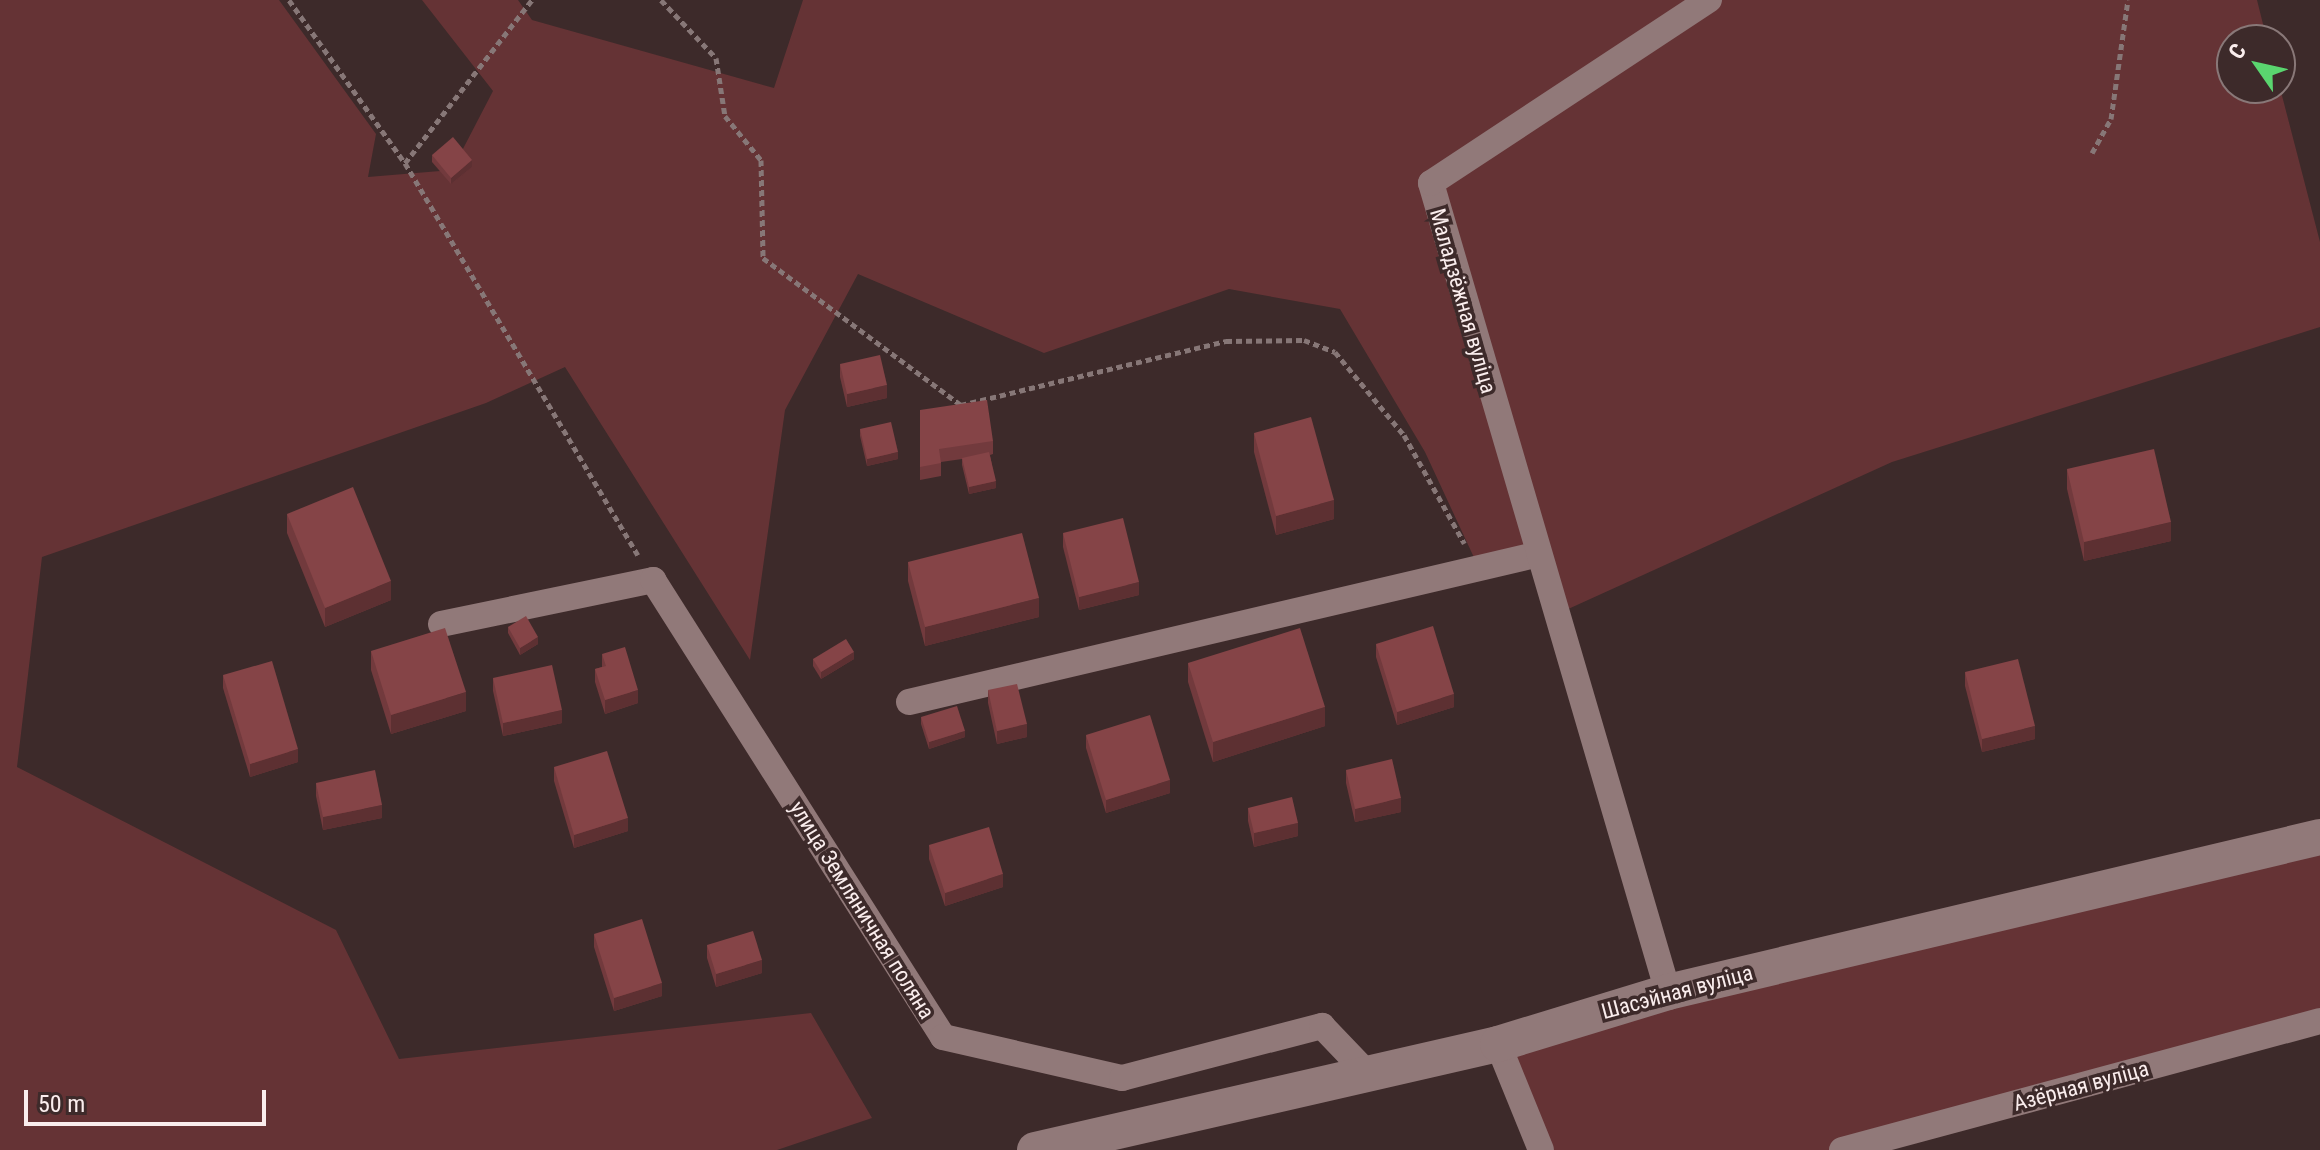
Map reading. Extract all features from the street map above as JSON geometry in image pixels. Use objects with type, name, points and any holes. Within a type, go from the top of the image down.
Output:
[{"type":"main road","name":"Шасэйная вуліца","points":[[1035,1150],[1498,1044],[1668,992],[2320,837]]},
{"type":"street","name":"Маладзёжная вуліца","points":[[1668,992],[1535,555],[1431,183],[1709,0]]},
{"type":"street","points":[[909,702],[1177,634],[1320,609],[1477,564],[1535,555]]},
{"type":"street","points":[[441,624],[653,580]]},
{"type":"street","name":"улица Земляничная поляна","points":[[653,580],[943,1037],[1122,1078],[1322,1026],[1367,1073]]},
{"type":"street","name":"Азёрная вуліца","points":[[1842,1150],[2320,1021]]},
{"type":"street","points":[[1498,1044],[1541,1150]]},
{"type":"path","points":[[289,0],[405,163],[653,580]]},
{"type":"path","points":[[405,163],[532,0]]},
{"type":"path","points":[[661,0],[716,58],[725,116],[761,160],[763,258],[961,405],[1226,341],[1304,340],[1335,352],[1404,435],[1477,564]]},
{"type":"path","points":[[2092,153],[2111,119],[2128,0]]},
{"type":"shaded area","points":[[0,0],[279,0],[376,134],[368,177],[452,170],[493,91],[422,0],[518,0],[532,20],[774,88],[803,0],[2257,0],[2263,24],[2216,24],[2216,104],[2284,104],[2320,242],[2320,327],[1892,462],[1555,615],[1535,555],[1477,564],[1425,452],[1340,309],[1229,289],[1044,353],[858,274],[785,410],[750,660],[565,367],[486,403],[42,557],[17,767],[336,930],[399,1059],[811,1013],[872,1118],[777,1150],[0,1150]]},
{"type":"shaded area","points":[[2320,841],[2320,1021],[1842,1150],[1541,1150],[1498,1044]]},
{"type":"building","points":[[453,137],[472,160],[451,178],[432,155]]},
{"type":"building","points":[[880,355],[887,385],[847,394],[840,364]]},
{"type":"building","points":[[987,400],[993,441],[939,449],[941,463],[920,467],[920,410]]},
{"type":"building","points":[[1311,417],[1334,500],[1276,516],[1254,433]]},
{"type":"building","points":[[891,422],[898,452],[867,459],[860,429]]},
{"type":"building","points":[[2154,449],[2171,522],[2084,542],[2067,469]]},
{"type":"building","points":[[989,452],[996,481],[969,487],[962,458]]},
{"type":"building","points":[[353,487],[391,581],[325,608],[287,514]]},
{"type":"building","points":[[1123,518],[1139,582],[1079,597],[1063,533]]},
{"type":"building","points":[[1022,533],[1039,598],[925,627],[908,562]]},
{"type":"building","points":[[526,616],[538,637],[520,648],[508,627]]},
{"type":"building","points":[[1433,626],[1454,694],[1397,712],[1376,644]]},
{"type":"building","points":[[445,628],[466,692],[391,715],[371,651]]},
{"type":"building","points":[[1300,628],[1325,707],[1213,742],[1188,663]]},
{"type":"building","points":[[846,639],[854,652],[821,672],[813,659]]},
{"type":"building","points":[[625,647],[638,690],[605,700],[595,669],[606,666],[602,654]]},
{"type":"building","points":[[2018,659],[2035,726],[1982,739],[1965,672]]},
{"type":"building","points":[[272,661],[298,749],[250,764],[223,675]]},
{"type":"building","points":[[552,665],[562,710],[503,723],[493,678]]},
{"type":"building","points":[[1017,684],[1027,724],[997,731],[988,690]]},
{"type":"building","points":[[957,706],[965,731],[929,742],[921,717]]},
{"type":"building","points":[[1150,715],[1170,780],[1106,800],[1086,735]]},
{"type":"building","points":[[607,751],[628,818],[574,835],[554,767]]},
{"type":"building","points":[[1392,759],[1401,798],[1355,809],[1346,770]]},
{"type":"building","points":[[375,770],[382,805],[323,817],[316,783]]},
{"type":"building","points":[[1292,797],[1298,823],[1254,833],[1248,808]]},
{"type":"building","points":[[989,827],[1003,874],[945,893],[929,845]]},
{"type":"building","points":[[642,919],[662,983],[614,998],[594,934]]},
{"type":"building","points":[[753,931],[762,960],[716,974],[707,945]]}]
